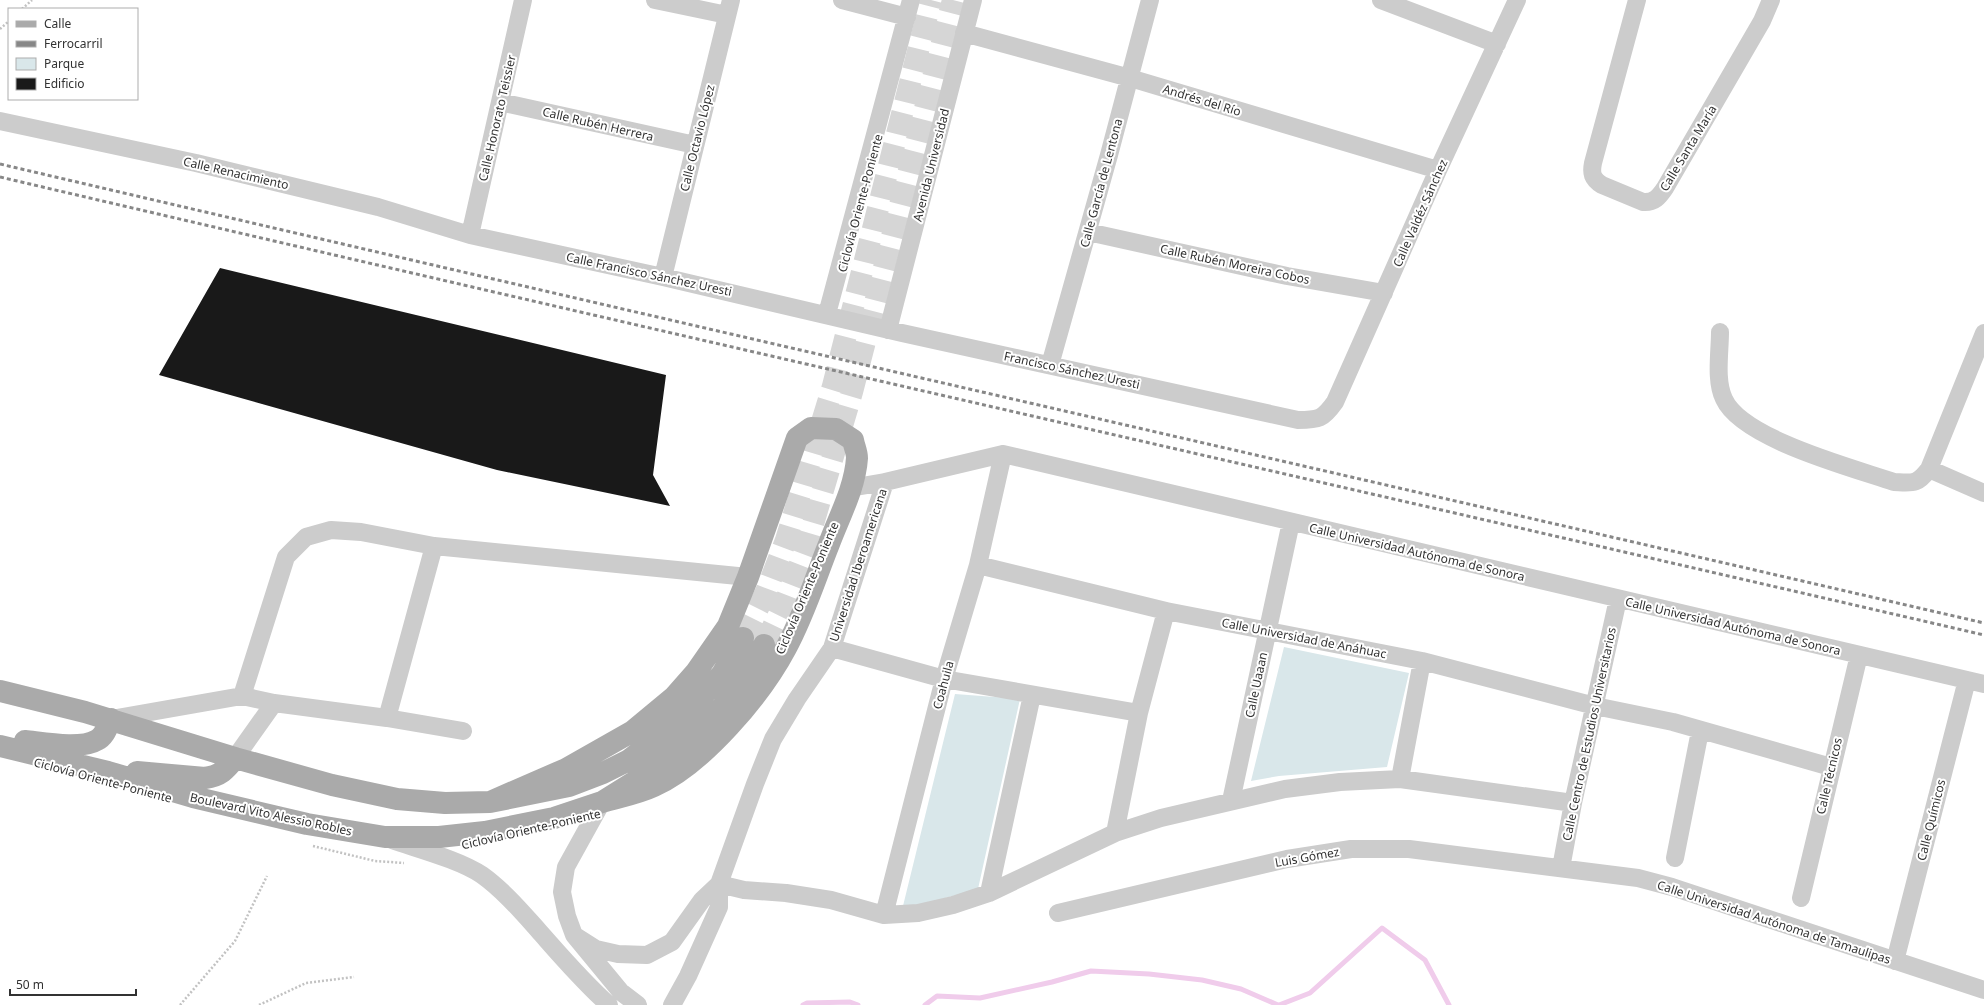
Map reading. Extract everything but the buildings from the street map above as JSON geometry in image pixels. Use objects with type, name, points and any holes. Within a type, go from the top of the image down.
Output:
[{"type":"main road","points":[[490,802],[566,769],[633,731],[674,697],[696,672],[728,626],[748,576],[797,438],[811,428],[836,429],[853,440],[857,457],[850,488],[804,609],[786,648],[766,681],[717,739],[688,764],[664,780],[643,791],[602,802]]},
{"type":"main road","points":[[0,691],[111,719],[235,758],[332,785],[397,799],[445,803],[490,802],[569,786],[603,773],[629,760],[671,728],[698,701],[722,674],[743,638]]},
{"type":"main road","name":"Boulevard Vito Alessio Robles","points":[[0,746],[108,772],[193,798],[299,823],[385,837],[439,837],[485,832],[554,818],[602,802],[664,761],[699,732],[723,706],[748,672],[764,645]]},
{"type":"main road","points":[[0,740],[76,745],[88,744],[98,740],[104,734],[111,719]]},
{"type":"main road","points":[[108,772],[146,772],[205,778],[223,773],[235,758]]},
{"type":"street","name":"Calle Honorato Teissier","points":[[470,235],[523,0]]},
{"type":"street","points":[[655,0],[729,8]]},
{"type":"street","points":[[827,314],[909,8],[842,0]]},
{"type":"street","name":"Avenida Universidad","points":[[888,330],[973,0]]},
{"type":"street","name":"Calle García de Lentona","points":[[1050,365],[1088,232],[1150,0]]},
{"type":"street","points":[[1381,0],[1497,44]]},
{"type":"street","name":"Calle Valdéz Sánchez","points":[[1316,420],[1327,414],[1335,402],[1438,170],[1517,0]]},
{"type":"street","name":"Calle Santa María","points":[[1637,0],[1593,162],[1592,174],[1597,182],[1602,185],[1643,202],[1650,202],[1660,196],[1665,188],[1758,28],[1771,0]]},
{"type":"street","name":"Calle Octavio López","points":[[663,276],[729,8]]},
{"type":"street","name":"Andrés del Río","points":[[964,33],[1130,78],[1438,170]]},
{"type":"street","name":"Calle Rubén Herrera","points":[[500,102],[695,145]]},
{"type":"street","name":"Calle Renacimiento","points":[[0,121],[181,160],[363,203],[470,235]]},
{"type":"street","name":"Calle Rubén Moreira Cobos","points":[[1088,232],[1287,276],[1384,294]]},
{"type":"street","name":"Calle Francisco Sánchez Uresti","points":[[470,235],[663,276],[827,314]]},
{"type":"street","name":"Francisco Sánchez Uresti","points":[[827,314],[888,330],[1298,420],[1316,420]]},
{"type":"street","points":[[1720,332],[1720,382],[1724,399],[1733,414],[1748,425],[1802,451],[1894,482],[1908,483],[1921,480],[1930,469],[1984,335]]},
{"type":"street","name":"Calle Universidad Autónoma de Sonora","points":[[850,488],[885,482],[1003,454],[1984,684]]},
{"type":"street","name":"Coahuila","points":[[884,915],[944,679],[978,565],[1003,454]]},
{"type":"street","points":[[1930,469],[1984,493]]},
{"type":"street","name":"Universidad Iberoamericana","points":[[719,884],[754,784],[773,739],[797,699],[832,648],[885,482]]},
{"type":"street","name":"Calle Uaaan","points":[[1231,801],[1291,522]]},
{"type":"street","points":[[242,696],[286,557],[306,537],[332,530],[361,532],[434,546],[748,576]]},
{"type":"street","points":[[387,718],[434,546]]},
{"type":"street","name":"Calle Universidad de Anáhuac","points":[[978,565],[1166,611],[1422,661],[1595,706],[1673,722],[1700,731],[1831,767]]},
{"type":"street","name":"Calle Centro de Estudios Universitarios","points":[[1561,868],[1573,803],[1618,599]]},
{"type":"street","points":[[1115,833],[1139,713],[1166,611]]},
{"type":"street","points":[[832,648],[944,679],[1139,713]]},
{"type":"street","name":"Calle Técnicos","points":[[1801,898],[1831,767],[1859,655]]},
{"type":"street","points":[[1400,779],[1422,661]]},
{"type":"street","name":"Calle Químicos","points":[[1895,961],[1967,680]]},
{"type":"street","points":[[989,893],[1032,695]]},
{"type":"street","points":[[111,719],[242,696],[274,703],[387,718],[463,731]]},
{"type":"street","points":[[235,758],[274,703]]},
{"type":"street","points":[[1675,858],[1700,731]]},
{"type":"street","points":[[719,884],[744,890],[786,893],[831,900],[884,915],[925,911],[952,905],[989,893],[1115,833],[1161,818],[1285,789],[1340,782],[1400,779],[1573,803]]},
{"type":"street","points":[[602,802],[566,867],[562,892],[567,916],[574,935],[621,992],[638,1005]]},
{"type":"street","points":[[385,837],[464,866],[481,875],[498,888],[522,912],[589,987],[609,1005]]},
{"type":"street","name":"Luis Gómez","points":[[1058,913],[1287,859],[1352,849],[1409,849],[1561,868]]},
{"type":"street","name":"Calle Universidad Autónoma de Tamaulipas","points":[[1561,868],[1638,878],[1672,887],[1984,990]]},
{"type":"street","points":[[574,935],[596,949],[618,954],[647,954],[672,942],[702,900],[719,884]]},
{"type":"street","points":[[672,1005],[688,976],[719,907],[719,884]]},
{"type":"path","points":[[23,8],[32,0]]},
{"type":"path","points":[[0,29],[8,22]]},
{"type":"path","points":[[310,845],[375,861],[406,863]]},
{"type":"path","points":[[180,1005],[235,941],[267,876]]},
{"type":"path","points":[[259,1005],[306,983],[354,976]]},
{"type":"green space","points":[[1284,647],[1409,673],[1387,767],[1279,776],[1251,781]]},
{"type":"green space","points":[[955,694],[1020,699],[978,889],[902,910]]},
{"type":"waterway","points":[[1279,1005],[1310,993],[1382,928],[1425,960],[1449,1005]]},
{"type":"waterway","points":[[925,1005],[937,996],[980,998],[1052,982],[1091,971],[1149,974],[1202,980],[1241,989],[1278,1005]]},
{"type":"waterway","points":[[803,1005],[807,1003],[850,1002],[858,1005]]},
{"type":"tunnel","points":[[743,638],[766,592],[786,540],[833,386],[931,0]]},
{"type":"tunnel","points":[[764,645],[786,600],[805,551],[852,392],[953,0]]},
{"type":"railway","points":[[0,164],[1984,623]]},
{"type":"railway","points":[[0,177],[1984,635]]}]
